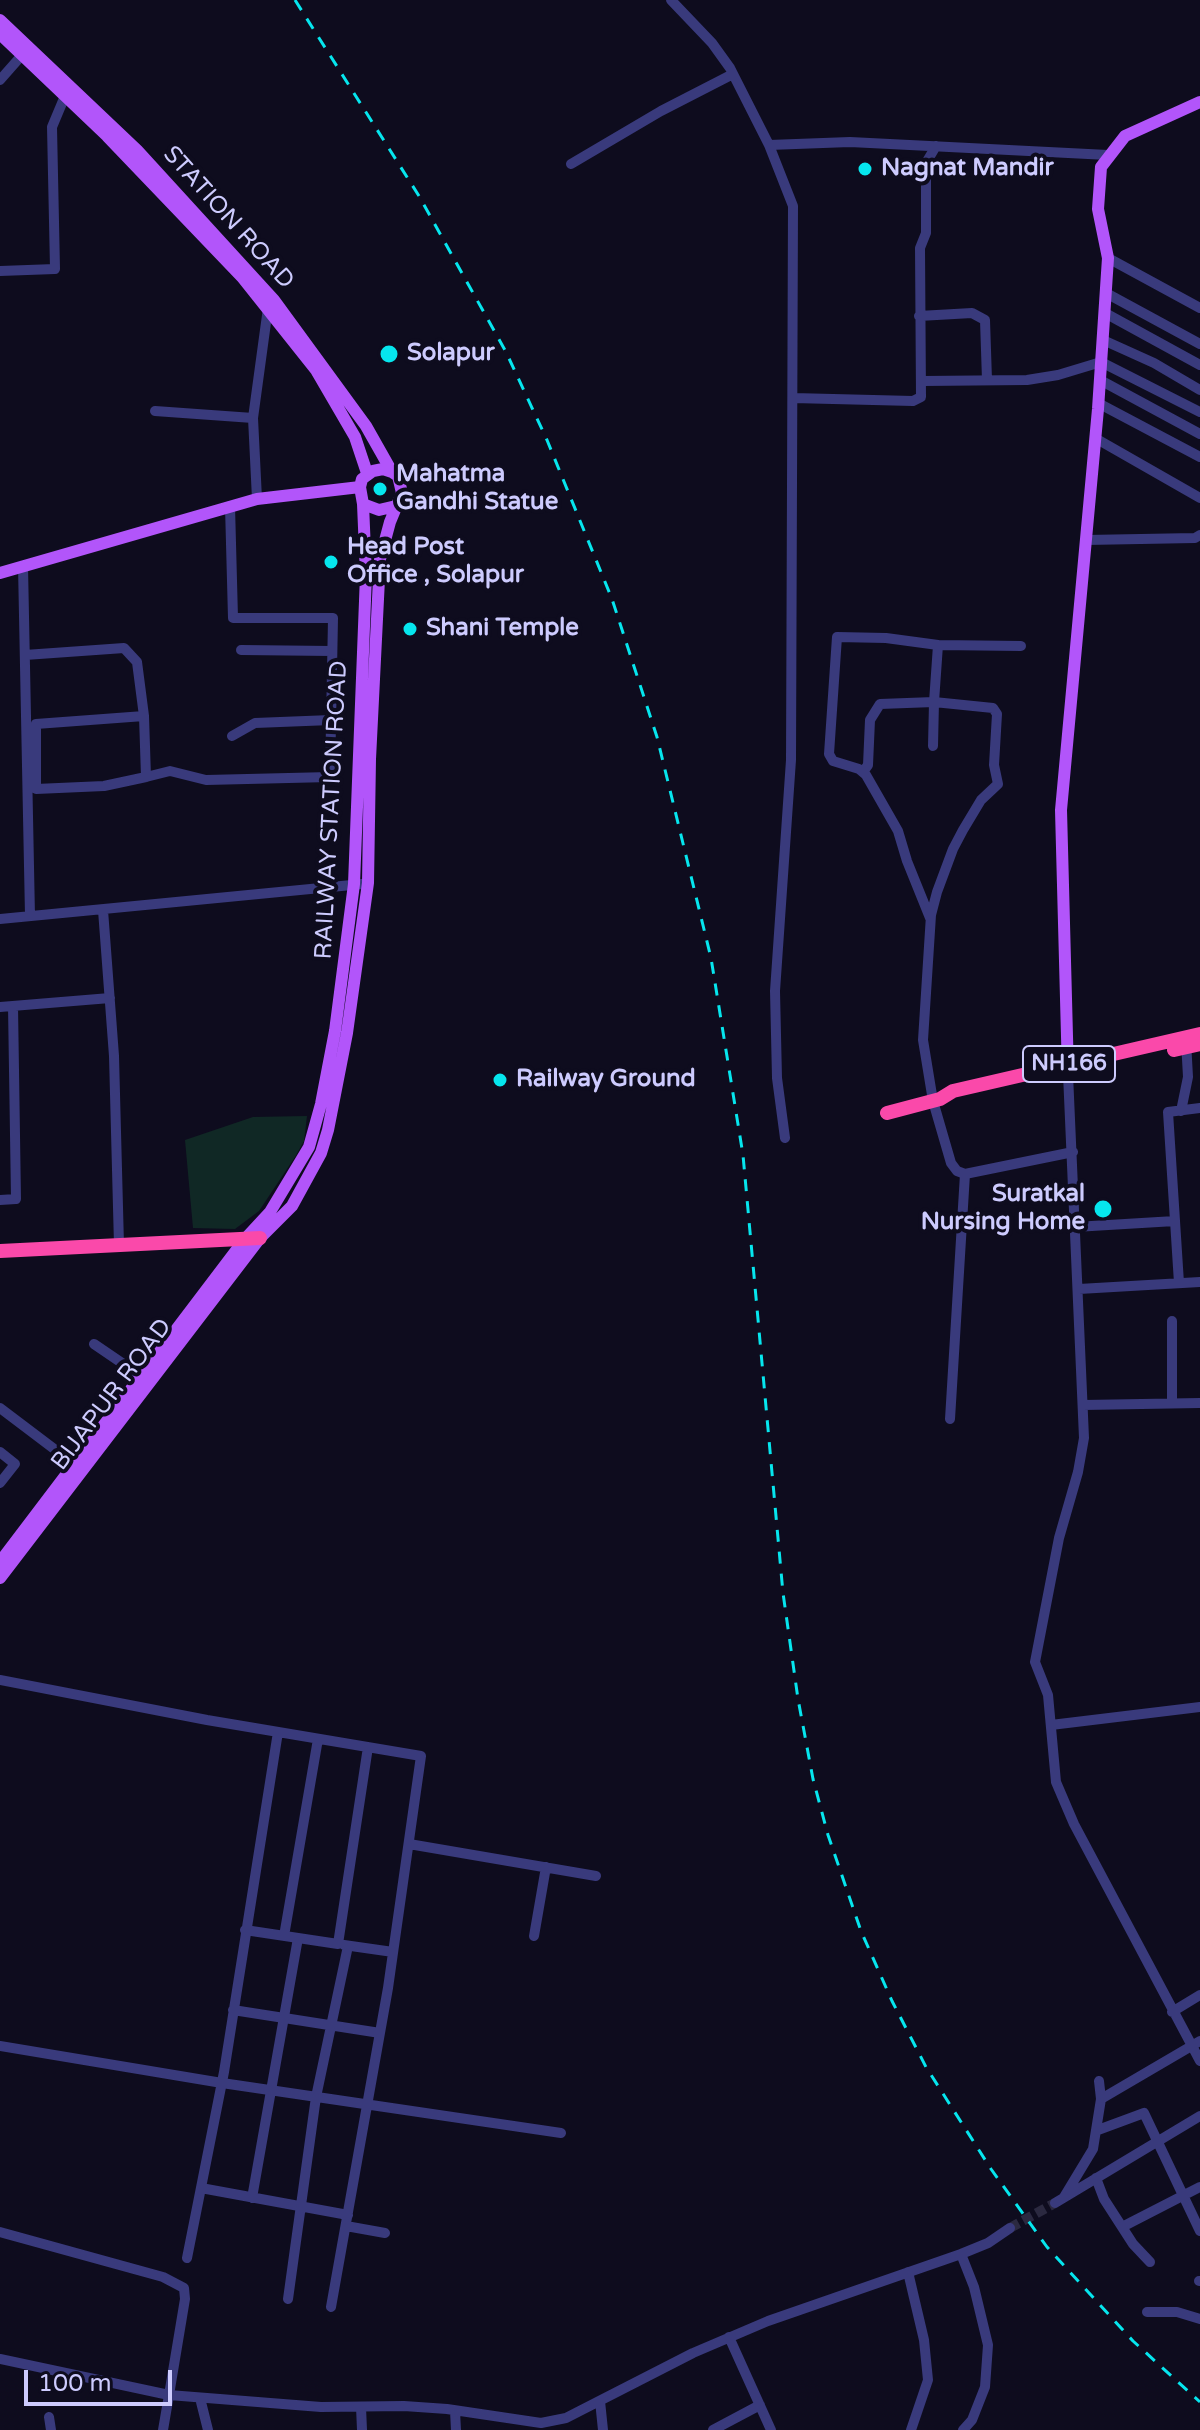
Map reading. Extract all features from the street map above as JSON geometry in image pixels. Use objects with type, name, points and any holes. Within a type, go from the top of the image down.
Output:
[{"type":"highway","name":"NH166","points":[[887,1113],[936,1100],[955,1100],[1068,1069],[1193,1040]]},
{"type":"highway","points":[[0,1251],[252,1238]]},
{"type":"main road","name":"STATION ROAD","points":[[0,20],[137,150],[274,300],[366,426],[392,472]]},
{"type":"main road","name":"STATION ROAD","points":[[0,34],[235,269],[268,308],[316,370],[355,437],[367,473]]},
{"type":"main road","points":[[1068,1069],[1061,810],[1105,313],[1108,258],[1098,209],[1101,167],[1125,136],[1200,102]]},
{"type":"main road","points":[[378,469],[398,476],[402,487],[396,506],[379,510],[363,504],[360,487],[367,473],[378,469]]},
{"type":"main road","points":[[0,573],[257,499],[360,487]]},
{"type":"main road","name":"RAILWAY STATION ROAD","points":[[361,884],[366,575],[363,504]]},
{"type":"main road","name":"RAILWAY STATION ROAD","points":[[252,1238],[275,1226],[292,1206],[321,1153],[347,1033],[370,759],[380,559],[396,506]]},
{"type":"main road","points":[[0,1562],[78,1467],[141,1376],[252,1238]]},
{"type":"main road","name":"BIJAPUR ROAD","points":[[0,1578],[78,1467],[252,1238]]},
{"type":"street","points":[[671,0],[712,43],[733,74],[769,145],[793,206],[791,747],[775,991],[777,1078],[785,1138]]},
{"type":"street","points":[[0,80],[22,55]]},
{"type":"street","points":[[571,164],[661,111],[733,74]]},
{"type":"street","points":[[0,271],[55,269],[52,127],[65,96]]},
{"type":"street","points":[[769,145],[850,142],[1108,155]]},
{"type":"street","points":[[793,398],[913,401],[921,397],[920,248],[926,233],[926,163],[936,146]]},
{"type":"street","points":[[1108,258],[1200,308]]},
{"type":"street","points":[[1106,293],[1200,344]]},
{"type":"street","points":[[257,499],[253,418],[268,308]]},
{"type":"street","points":[[919,316],[972,313],[985,320],[987,380]]},
{"type":"street","points":[[1105,313],[1200,365]]},
{"type":"street","points":[[1103,340],[1154,363],[1200,390]]},
{"type":"street","points":[[923,381],[1042,377],[1101,362],[1200,412]]},
{"type":"street","points":[[1100,380],[1200,434]]},
{"type":"street","points":[[1098,403],[1200,457]]},
{"type":"street","points":[[155,411],[253,418]]},
{"type":"street","points":[[1095,438],[1200,498]]},
{"type":"street","points":[[144,716],[36,724],[36,789],[104,786],[170,771],[206,780],[330,777],[333,618],[233,618],[230,506]]},
{"type":"street","points":[[1086,540],[1195,538],[1200,535]]},
{"type":"street","points":[[23,566],[30,916]]},
{"type":"street","points":[[931,920],[898,831],[863,772],[833,761],[829,754],[837,637],[886,638],[938,645],[1021,646]]},
{"type":"street","points":[[933,746],[938,645]]},
{"type":"street","points":[[25,655],[124,648],[137,662],[144,716],[146,777]]},
{"type":"street","points":[[241,650],[332,651]]},
{"type":"street","points":[[863,772],[868,765],[870,720],[880,704],[934,702],[993,708],[997,714],[994,765],[998,784],[981,800],[953,849],[937,892],[931,920],[923,1040],[951,1163],[957,1171],[965,1174],[1073,1152]]},
{"type":"street","points":[[232,736],[255,723],[331,720]]},
{"type":"street","points":[[0,919],[361,884]]},
{"type":"street","points":[[103,910],[114,1056],[119,1245]]},
{"type":"street","points":[[0,1007],[110,998]]},
{"type":"street","points":[[0,1200],[16,1199],[13,1006]]},
{"type":"street","points":[[1181,1111],[1193,1040]]},
{"type":"street","points":[[1068,1069],[1084,1438],[1078,1472],[1059,1538],[1035,1662],[1048,1695],[1056,1782],[1074,1824],[1172,2012],[1196,2044],[1200,2061]]},
{"type":"street","points":[[1179,1283],[1168,1112],[1200,1108]]},
{"type":"street","points":[[950,1419],[965,1174]]},
{"type":"street","points":[[1075,1227],[1175,1221]]},
{"type":"street","points":[[1079,1289],[1200,1282]]},
{"type":"street","points":[[1172,1321],[1172,1402]]},
{"type":"street","points":[[94,1344],[141,1376]]},
{"type":"street","points":[[1083,1405],[1200,1403]]},
{"type":"street","points":[[0,1408],[78,1467]]},
{"type":"street","points":[[0,1452],[15,1464],[0,1483]]},
{"type":"street","points":[[0,1680],[421,1756],[380,2033],[331,2307]]},
{"type":"street","points":[[1051,1725],[1200,1707]]},
{"type":"street","points":[[187,2258],[222,2083],[278,1732]]},
{"type":"street","points":[[284,1936],[318,1739]]},
{"type":"street","points":[[288,2299],[316,2097],[334,2026],[368,1747]]},
{"type":"street","points":[[409,1844],[596,1876]]},
{"type":"street","points":[[534,1936],[546,1867]]},
{"type":"street","points":[[245,1930],[393,1952]]},
{"type":"street","points":[[252,2198],[298,1938]]},
{"type":"street","points":[[1172,2012],[1200,1995]]},
{"type":"street","points":[[233,2010],[380,2033]]},
{"type":"street","points":[[1101,2099],[1196,2044]]},
{"type":"street","points":[[0,2046],[222,2083],[561,2133]]},
{"type":"street","points":[[1099,2081],[1101,2099],[1093,2149],[1059,2201],[1200,2116]]},
{"type":"street","points":[[1098,2130],[1144,2113],[1200,2231]]},
{"type":"street","points":[[1096,2178],[1104,2199],[1150,2262]]},
{"type":"street","points":[[1122,2227],[1200,2187]]},
{"type":"street","points":[[201,2188],[301,2207],[385,2233]]},
{"type":"street","points":[[0,2359],[169,2395],[321,2407],[404,2406],[551,2426],[729,2337],[961,2254],[988,2243],[1010,2228]]},
{"type":"street","points":[[0,2232],[163,2277],[184,2288],[183,2325],[163,2430]]},
{"type":"street","points":[[961,2254],[974,2287],[988,2345],[985,2387],[972,2420],[963,2430]]},
{"type":"street","points":[[908,2272],[924,2340],[928,2380],[911,2430]]},
{"type":"street","points":[[1147,2312],[1177,2312],[1200,2319]]},
{"type":"street","points":[[729,2337],[771,2430]]},
{"type":"street","points":[[200,2398],[208,2430]]},
{"type":"street","points":[[600,2401],[603,2430]]},
{"type":"street","points":[[713,2430],[760,2405]]},
{"type":"street","points":[[361,2407],[362,2430]]},
{"type":"street","points":[[455,2411],[456,2430]]},
{"type":"street","points":[[49,2417],[51,2430]]},
{"type":"green space","points":[[307,1116],[304,1141],[259,1211],[235,1229],[193,1228],[185,1140],[253,1117]]},
{"type":"tunnel","points":[[1010,2228],[1055,2203]]},
{"type":"railway","points":[[295,0],[419,196],[506,352],[547,440],[612,599],[657,737],[711,958],[743,1155],[783,1593],[798,1699],[813,1779],[828,1835],[861,1931],[926,2067],[991,2169],[1047,2247],[1133,2341],[1200,2402]]},
{"type":"place","name":"Nagnat Mandir","points":[[865,169]]},
{"type":"place","name":"Solapur","points":[[389,354]]},
{"type":"place","name":"Mahatma Gandhi Statue","points":[[380,489]]},
{"type":"place","name":"Head Post Office , Solapur","points":[[331,562]]},
{"type":"place","name":"Shani Temple","points":[[410,629]]},
{"type":"place","name":"Railway Ground","points":[[500,1080]]},
{"type":"place","name":"Suratkal Nursing Home","points":[[1103,1209]]}]
